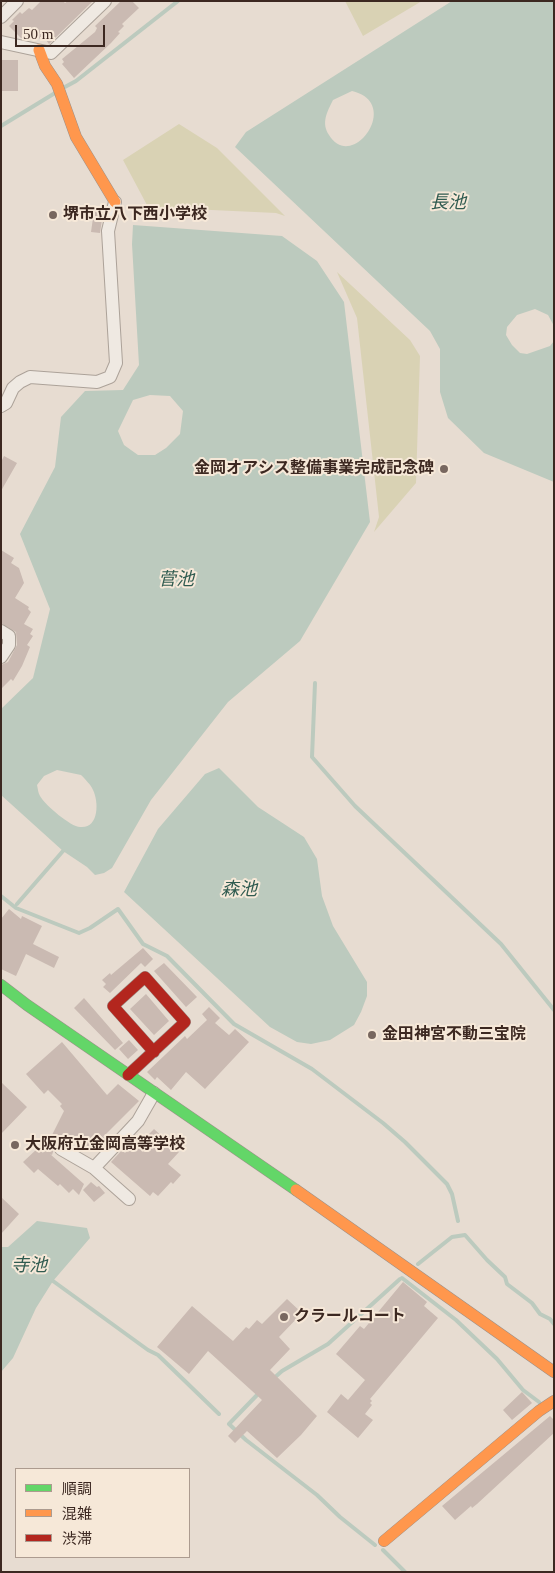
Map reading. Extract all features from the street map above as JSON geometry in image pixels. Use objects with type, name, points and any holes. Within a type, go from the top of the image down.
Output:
[{"type":"street","points":[[1,16],[17,1]]},
{"type":"street","points":[[1,42],[50,53],[105,1]]},
{"type":"street","points":[[1,406],[6,403],[13,388],[30,377],[97,382],[110,377],[116,364],[108,231],[115,202],[76,137],[57,84],[45,66],[39,50]]},
{"type":"street","points":[[1,632],[9,636],[9,645],[1,657]]},
{"type":"street","points":[[128,1075],[154,1052],[185,1022],[145,977],[113,1006],[154,1052]]},
{"type":"street","points":[[1,985],[128,1075],[268,1170],[554,1372]]},
{"type":"street","points":[[94,1168],[138,1121],[154,1093]]},
{"type":"street","points":[[61,1149],[94,1168],[129,1199]]},
{"type":"street","points":[[384,1542],[539,1411],[554,1401]]},
{"type":"shaded area","points":[[345,1],[422,1],[363,36]]},
{"type":"shaded area","points":[[179,124],[217,148],[285,216],[276,213],[148,207],[123,160]]},
{"type":"shaded area","points":[[337,272],[410,340],[420,356],[416,483],[374,532],[379,517],[357,318]]},
{"type":"water","name":"長池","points":[[452,1],[554,1],[554,326],[548,315],[535,309],[517,315],[507,327],[506,335],[520,353],[527,354],[550,346],[554,341],[554,482],[484,453],[448,418],[440,392],[440,349],[430,331],[235,147],[246,132]],"holes":[[[352,91],[367,98],[373,108],[373,120],[368,132],[360,141],[349,146],[339,145],[329,135],[325,126],[327,113],[333,100]]]},
{"type":"water","name":"菅池","points":[[133,225],[282,236],[317,261],[344,302],[370,522],[300,641],[228,702],[151,800],[112,868],[104,873],[95,875],[87,867],[63,851],[1,795],[1,709],[33,678],[50,609],[20,534],[55,467],[61,417],[85,391],[123,390],[139,365],[132,244]],"holes":[[[150,395],[170,396],[183,411],[180,434],[166,448],[155,455],[138,455],[124,445],[118,431],[133,400]],[[57,770],[81,775],[92,788],[97,808],[91,824],[80,827],[65,820],[47,805],[39,795],[37,785],[44,776]]]},
{"type":"water","name":"森池","points":[[219,768],[258,807],[304,837],[317,859],[322,896],[333,926],[367,982],[367,996],[354,1025],[330,1040],[311,1044],[297,1042],[270,1027],[124,892],[158,829],[205,774]]},
{"type":"water","name":"寺池","points":[[37,1221],[87,1228],[90,1238],[53,1281],[36,1308],[13,1358],[1,1372],[1,1247],[8,1247]]},
{"type":"building","points":[[41,1],[63,1],[65,3],[68,1],[93,1],[49,44],[46,40],[41,40],[31,30],[21,38],[9,26],[20,12],[22,14],[29,8],[32,10]]},
{"type":"building","points":[[121,1],[132,1],[139,8],[122,24],[124,26],[118,32],[120,33],[111,43],[74,78],[62,64],[64,62],[62,59],[95,32],[97,28],[95,26]]},
{"type":"building","points":[[1,60],[18,60],[18,91],[1,91]]},
{"type":"building","points":[[94,211],[103,212],[100,233],[91,232]]},
{"type":"building","points":[[4,456],[17,463],[1,491],[1,462]]},
{"type":"building","points":[[1,550],[14,558],[11,563],[19,568],[24,583],[15,598],[29,607],[28,609],[31,612],[24,624],[33,629],[30,634],[33,636],[27,645],[30,647],[22,666],[13,681],[11,679],[1,689],[1,665],[8,662],[17,645],[16,632],[1,623]]},
{"type":"building","points":[[9,909],[21,919],[22,916],[42,926],[33,944],[59,957],[54,968],[26,954],[16,976],[1,969],[1,919]]},
{"type":"building","points":[[143,948],[153,959],[145,967],[141,963],[110,993],[103,987],[106,984],[102,980],[110,973],[111,975]]},
{"type":"building","points":[[164,963],[197,997],[186,1007],[154,971]]},
{"type":"building","points":[[146,994],[169,1021],[154,1035],[130,1009]]},
{"type":"building","points":[[84,998],[123,1043],[115,1050],[74,1008]]},
{"type":"building","points":[[209,1007],[220,1018],[215,1023],[229,1035],[235,1029],[249,1042],[205,1089],[186,1072],[171,1090],[157,1077],[155,1080],[147,1072],[185,1036],[187,1039],[207,1020],[202,1014]]},
{"type":"building","points":[[129,1040],[138,1050],[128,1059],[119,1049]]},
{"type":"building","points":[[62,1042],[107,1095],[118,1084],[139,1101],[103,1137],[106,1138],[98,1152],[63,1133],[59,1141],[54,1145],[52,1155],[50,1154],[84,1184],[79,1195],[73,1189],[69,1193],[60,1184],[58,1186],[38,1169],[34,1173],[23,1162],[38,1148],[43,1153],[64,1111],[60,1106],[62,1104],[48,1090],[44,1094],[26,1074]]},
{"type":"building","points":[[1,1082],[27,1107],[1,1134]]},
{"type":"building","points":[[154,1129],[179,1152],[168,1164],[181,1175],[173,1184],[171,1182],[158,1196],[153,1192],[150,1196],[111,1162],[122,1150],[125,1153],[139,1138],[142,1141]]},
{"type":"building","points":[[91,1182],[97,1187],[99,1186],[105,1193],[94,1202],[83,1190]]},
{"type":"building","points":[[1,1197],[19,1214],[1,1234]]},
{"type":"building","points":[[403,1282],[427,1302],[424,1306],[438,1318],[370,1399],[372,1405],[365,1414],[373,1420],[358,1438],[327,1412],[341,1394],[348,1400],[365,1380],[336,1354],[360,1326],[364,1329]]},
{"type":"building","points":[[287,1299],[302,1313],[279,1337],[290,1349],[270,1370],[317,1416],[301,1435],[277,1458],[247,1431],[235,1443],[228,1436],[262,1400],[208,1351],[189,1374],[157,1347],[192,1306],[233,1341],[246,1327],[249,1329],[257,1320],[262,1324]]},
{"type":"building","points":[[522,1392],[532,1403],[512,1420],[503,1410]]},
{"type":"building","points":[[550,1416],[554,1420],[554,1433],[477,1504],[472,1508],[471,1506],[455,1520],[442,1506]]},
{"type":"waterway","points":[[63,88],[76,81],[178,1]]},
{"type":"waterway","points":[[1,126],[55,93]]},
{"type":"waterway","points":[[315,683],[312,757],[355,806],[501,944],[554,1010]]},
{"type":"waterway","points":[[17,904],[63,851]]},
{"type":"waterway","points":[[1,896],[16,908],[79,933],[90,928],[118,909],[143,944],[167,956],[234,1024],[312,1069],[405,1142],[447,1184],[452,1194],[458,1221]]},
{"type":"waterway","points":[[418,1264],[452,1237],[465,1235],[505,1277],[507,1284],[532,1303],[540,1314],[550,1319],[554,1324]]},
{"type":"waterway","points":[[402,1278],[456,1320],[497,1359],[523,1390],[539,1402]]},
{"type":"waterway","points":[[273,1379],[282,1371],[328,1344],[400,1279]]},
{"type":"waterway","points":[[53,1281],[148,1350],[158,1355],[219,1414]]},
{"type":"waterway","points":[[229,1424],[259,1393]]},
{"type":"waterway","points":[[229,1424],[375,1545]]},
{"type":"waterway","points":[[383,1550],[405,1572]]},
{"type":"traffic: fast","points":[[1,985],[27,1005],[296,1190]]},
{"type":"traffic: slow","points":[[39,50],[45,66],[57,84],[76,137],[115,202]]},
{"type":"traffic: slow","points":[[296,1190],[554,1372]]},
{"type":"traffic: slow","points":[[384,1541],[539,1411],[554,1401]]},
{"type":"traffic: jam","points":[[128,1075],[185,1022],[145,977],[113,1006],[154,1052]]},
{"type":"place","name":"堺市立八下西小学校","points":[[53,215]]},
{"type":"place","name":"金岡オアシス整備事業完成記念碑","points":[[444,469]]},
{"type":"place","name":"金田神宮不動三宝院","points":[[372,1035]]},
{"type":"place","name":"大阪府立金岡高等学校","points":[[15,1145]]},
{"type":"place","name":"クラールコート","points":[[284,1317]]}]
